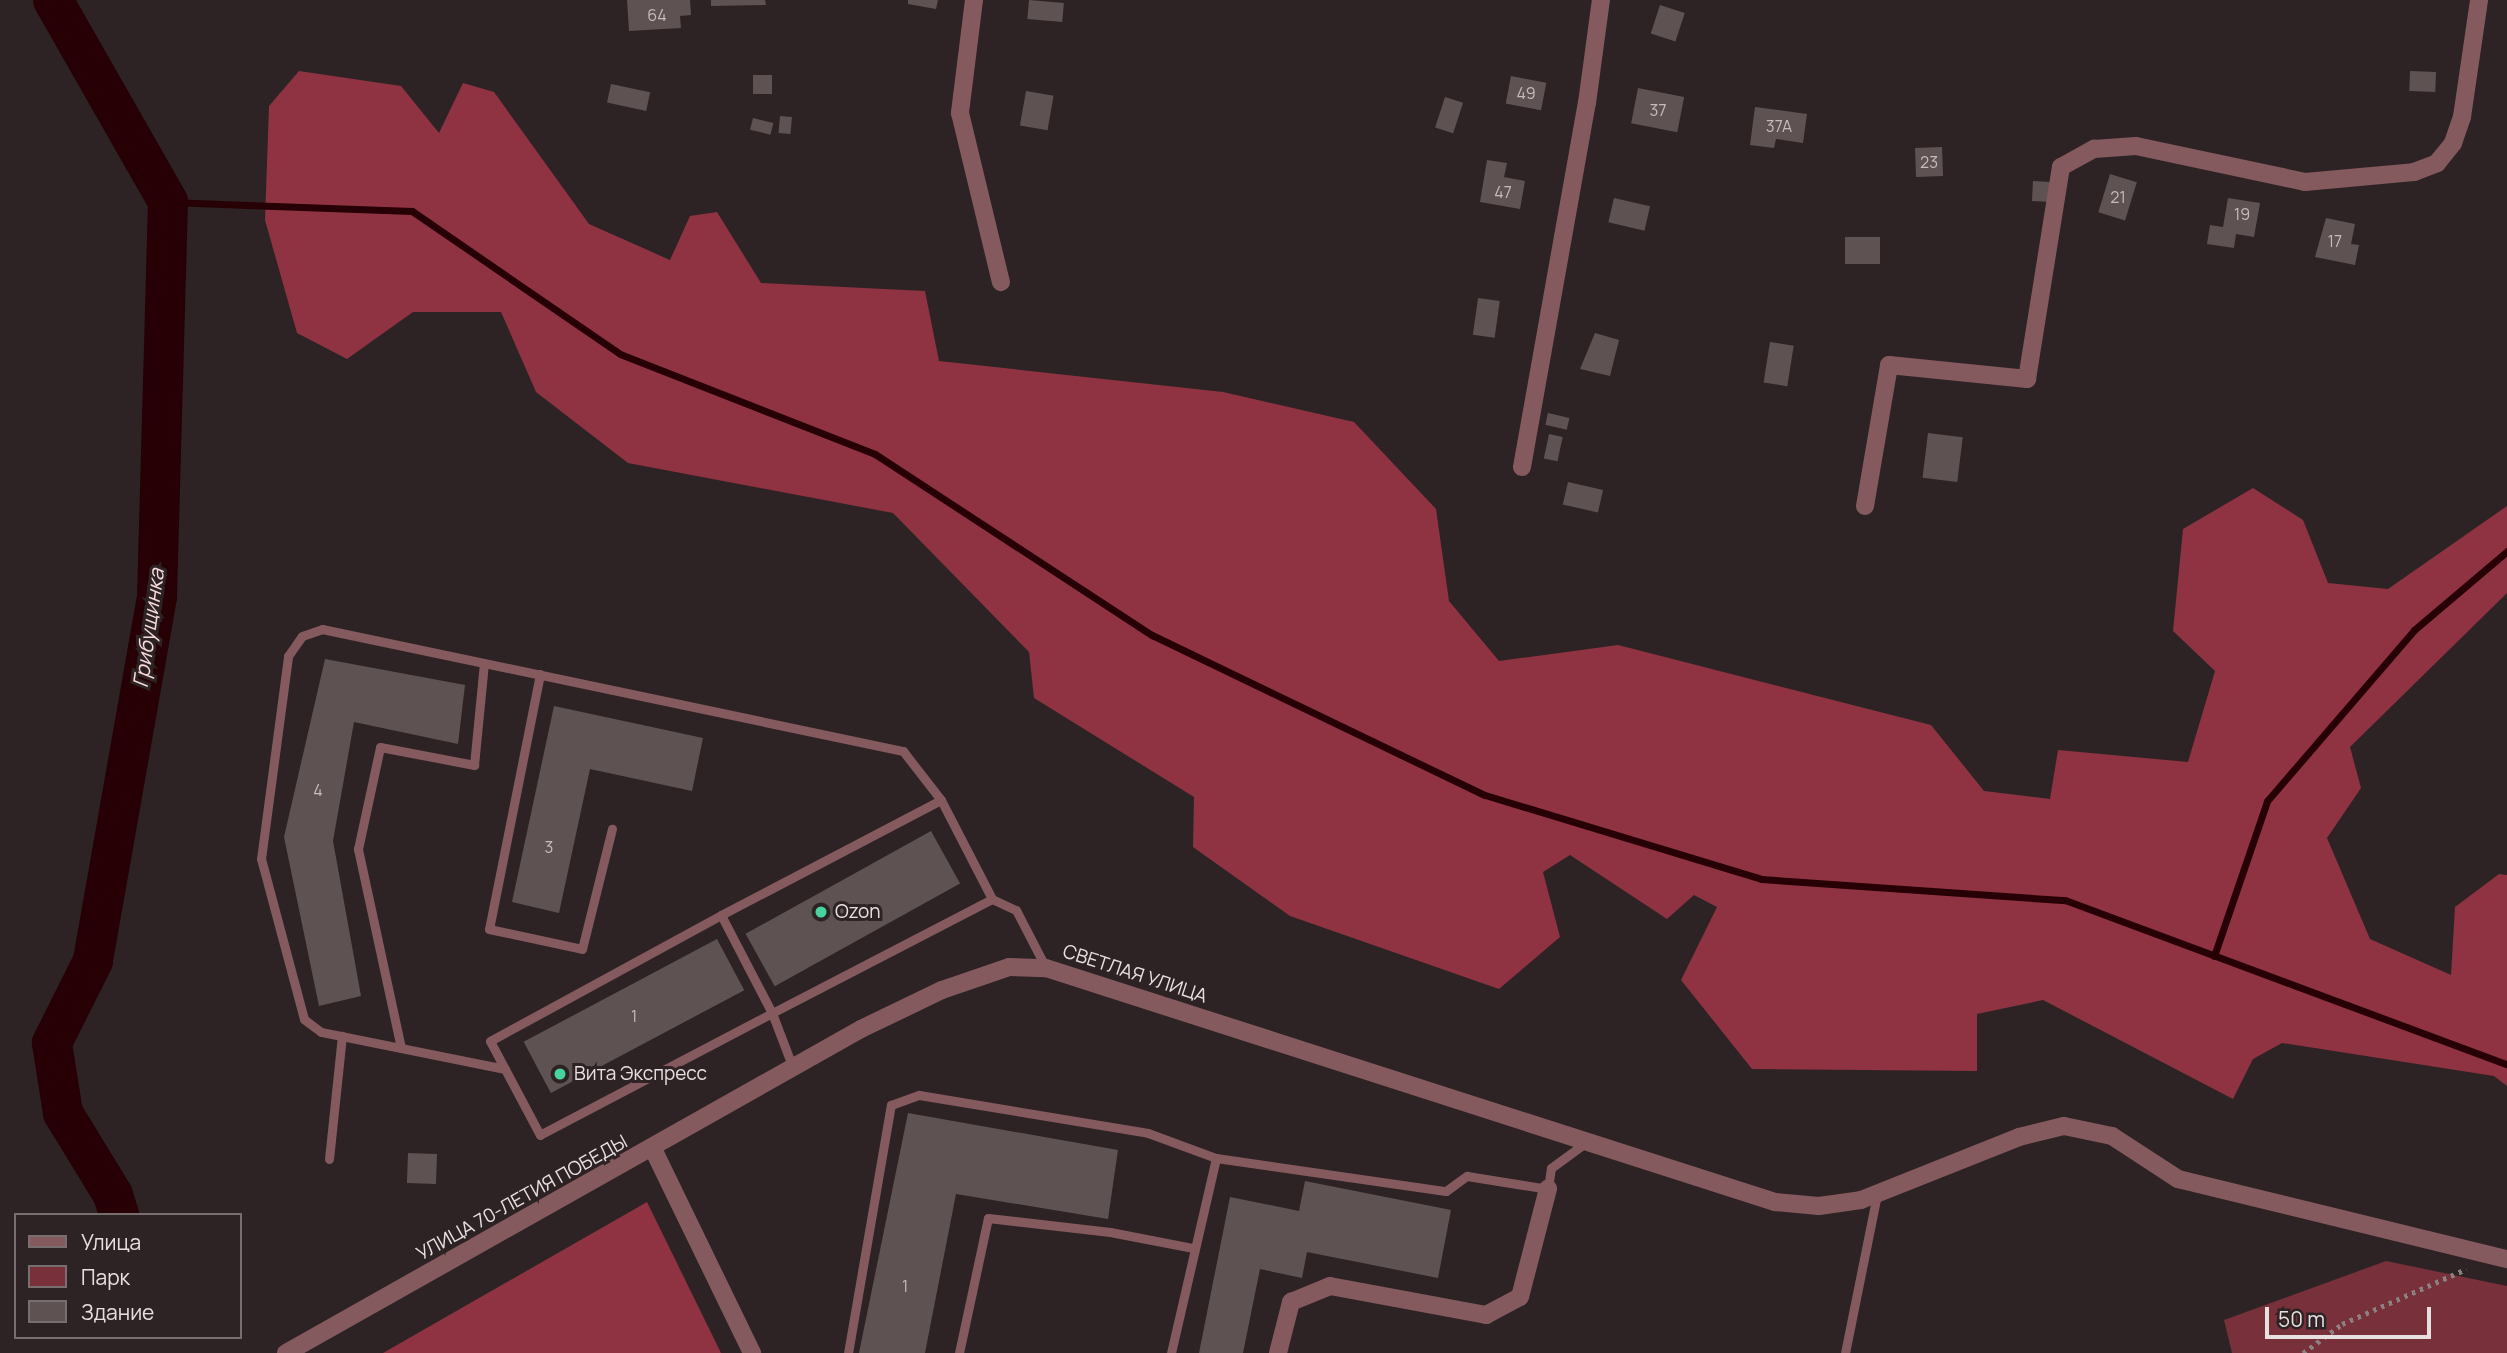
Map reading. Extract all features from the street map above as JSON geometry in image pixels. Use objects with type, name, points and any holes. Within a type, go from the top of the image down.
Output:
[{"type":"street","points":[[974,0],[960,113],[1000,282]]},
{"type":"street","points":[[1522,467],[1587,103],[1601,0]]},
{"type":"street","points":[[1865,506],[1889,365],[2027,379],[2061,167],[2094,149],[2136,146],[2305,182],[2390,176],[2437,163],[2453,143],[2462,117],[2479,0]]},
{"type":"street","name":"СВЕТЛАЯ УЛИЦА","points":[[653,1149],[793,1068],[942,990],[1009,967],[1046,968],[1775,1202],[1819,1206],[1877,1195],[2019,1137],[2064,1126],[2112,1136],[2178,1179],[2501,1258]]},
{"type":"street","name":"УЛИЦА 70-ЛЕТИЯ ПОБЕДЫ","points":[[286,1353],[653,1149],[752,1353]]},
{"type":"street","points":[[1278,1353],[1291,1302],[1330,1286],[1486,1315],[1520,1297],[1548,1188]]},
{"type":"lane","points":[[505,1069],[321,1032],[304,1019],[261,859],[288,656],[302,636],[322,629],[903,751],[941,800],[992,899],[1016,910],[1046,968]]},
{"type":"lane","points":[[401,1048],[358,849],[380,747],[474,765],[484,663]]},
{"type":"lane","points":[[540,674],[489,929],[582,949],[612,829]]},
{"type":"lane","points":[[941,800],[721,915],[490,1041],[540,1135],[992,899]]},
{"type":"lane","points":[[721,915],[772,1013],[793,1068]]},
{"type":"lane","points":[[329,1159],[342,1036]]},
{"type":"lane","points":[[848,1353],[891,1105],[919,1095],[1148,1133],[1216,1158],[1446,1191],[1467,1175],[1548,1188],[1551,1168],[1588,1140]]},
{"type":"lane","points":[[1171,1353],[1193,1248],[1216,1158]]},
{"type":"lane","points":[[1845,1353],[1877,1195]]},
{"type":"lane","points":[[959,1353],[988,1218],[1110,1232],[1193,1248]]},
{"type":"path","points":[[2304,1353],[2342,1324],[2501,1258]]},
{"type":"green space","points":[[2386,1261],[2507,1286],[2507,1353],[2232,1353],[2224,1320]]},
{"type":"shaded area","points":[[299,71],[401,86],[439,133],[463,83],[494,92],[589,224],[670,260],[690,216],[717,212],[761,283],[925,291],[939,361],[1223,392],[1354,422],[1436,509],[1449,601],[1499,661],[1618,645],[1931,725],[1984,791],[2050,799],[2058,750],[2188,762],[2215,671],[2173,631],[2183,529],[2253,488],[2303,520],[2328,583],[2388,589],[2507,506],[2507,593],[2350,747],[2361,788],[2327,838],[2370,939],[2451,975],[2455,907],[2499,874],[2507,875],[2507,1086],[2494,1076],[2282,1043],[2253,1059],[2233,1099],[2043,1000],[1977,1014],[1977,1071],[1752,1069],[1681,980],[1717,907],[1694,895],[1667,919],[1570,855],[1543,872],[1560,937],[1499,989],[1290,916],[1193,847],[1194,797],[1034,698],[1029,652],[893,513],[628,463],[536,392],[501,312],[413,312],[347,359],[297,333],[265,220],[269,106]]},
{"type":"shaded area","points":[[647,1202],[721,1353],[383,1353]]},
{"type":"building","points":[[627,0],[690,0],[691,15],[680,16],[681,28],[629,31]]},
{"type":"building","points":[[711,0],[765,0],[766,5],[711,6]]},
{"type":"building","points":[[908,0],[938,0],[936,9],[908,4]]},
{"type":"building","points":[[1029,0],[1064,3],[1062,22],[1027,19]]},
{"type":"building","points":[[1660,5],[1685,13],[1675,42],[1651,34]]},
{"type":"building","points":[[2410,71],[2436,72],[2435,92],[2409,91]]},
{"type":"building","points":[[753,75],[772,75],[772,94],[753,94]]},
{"type":"building","points":[[1511,76],[1546,83],[1541,110],[1506,103]]},
{"type":"building","points":[[611,84],[650,92],[646,111],[607,103]]},
{"type":"building","points":[[1638,88],[1684,97],[1677,132],[1631,123]]},
{"type":"building","points":[[1026,91],[1054,96],[1047,130],[1020,125]]},
{"type":"building","points":[[1445,97],[1463,103],[1453,133],[1435,127]]},
{"type":"building","points":[[1755,107],[1807,114],[1803,143],[1776,139],[1774,148],[1750,145]]},
{"type":"building","points":[[780,116],[792,117],[790,134],[779,133]]},
{"type":"building","points":[[753,118],[773,123],[770,135],[750,130]]},
{"type":"building","points":[[1942,147],[1943,176],[1916,177],[1915,148]]},
{"type":"building","points":[[1487,160],[1507,163],[1504,177],[1525,181],[1520,209],[1480,202]]},
{"type":"building","points":[[2110,174],[2137,182],[2125,220],[2098,212]]},
{"type":"building","points":[[2033,181],[2055,182],[2054,202],[2032,201]]},
{"type":"building","points":[[1614,198],[1650,206],[1644,231],[1608,222]]},
{"type":"building","points":[[2228,198],[2260,203],[2254,237],[2236,234],[2234,248],[2207,244],[2210,225],[2223,227]]},
{"type":"building","points":[[2326,218],[2355,224],[2351,244],[2359,245],[2355,265],[2315,257]]},
{"type":"building","points":[[1845,237],[1880,237],[1880,264],[1845,264]]},
{"type":"building","points":[[1478,298],[1500,301],[1495,338],[1473,335]]},
{"type":"building","points":[[1595,333],[1619,340],[1610,376],[1580,369]]},
{"type":"building","points":[[1770,342],[1794,346],[1787,386],[1764,382]]},
{"type":"building","points":[[1548,413],[1569,418],[1567,430],[1545,425]]},
{"type":"building","points":[[1928,433],[1963,437],[1957,482],[1923,478]]},
{"type":"building","points":[[1549,434],[1563,437],[1557,461],[1544,458]]},
{"type":"building","points":[[1568,482],[1603,490],[1598,513],[1563,504]]},
{"type":"building","points":[[325,659],[465,685],[458,744],[354,722],[333,841],[361,996],[319,1006],[284,837]]},
{"type":"building","points":[[554,706],[703,738],[692,791],[590,769],[559,913],[512,902]]},
{"type":"building","points":[[931,831],[960,883],[775,986],[746,934]]},
{"type":"building","points":[[717,939],[744,990],[551,1093],[524,1042]]},
{"type":"building","points":[[908,1113],[1118,1150],[1108,1219],[956,1194],[925,1353],[859,1353]]},
{"type":"building","points":[[408,1153],[437,1154],[436,1184],[407,1183]]},
{"type":"building","points":[[1305,1181],[1451,1210],[1438,1278],[1307,1252],[1302,1278],[1260,1269],[1243,1353],[1199,1353],[1230,1197],[1299,1211]]},
{"type":"waterway","name":"Грибущинка","points":[[53,0],[168,202],[157,597],[93,961],[52,1043],[63,1113],[113,1195],[118,1213]]},
{"type":"waterway","points":[[168,202],[412,211],[620,354],[875,454],[1152,635],[1485,795],[1761,879],[2065,900],[2507,1064]]},
{"type":"waterway","points":[[2214,956],[2267,801],[2414,630],[2507,551]]},
{"type":"place","name":"Ozon","points":[[821,912]]},
{"type":"place","name":"Вита Экспресс","points":[[560,1074]]}]
